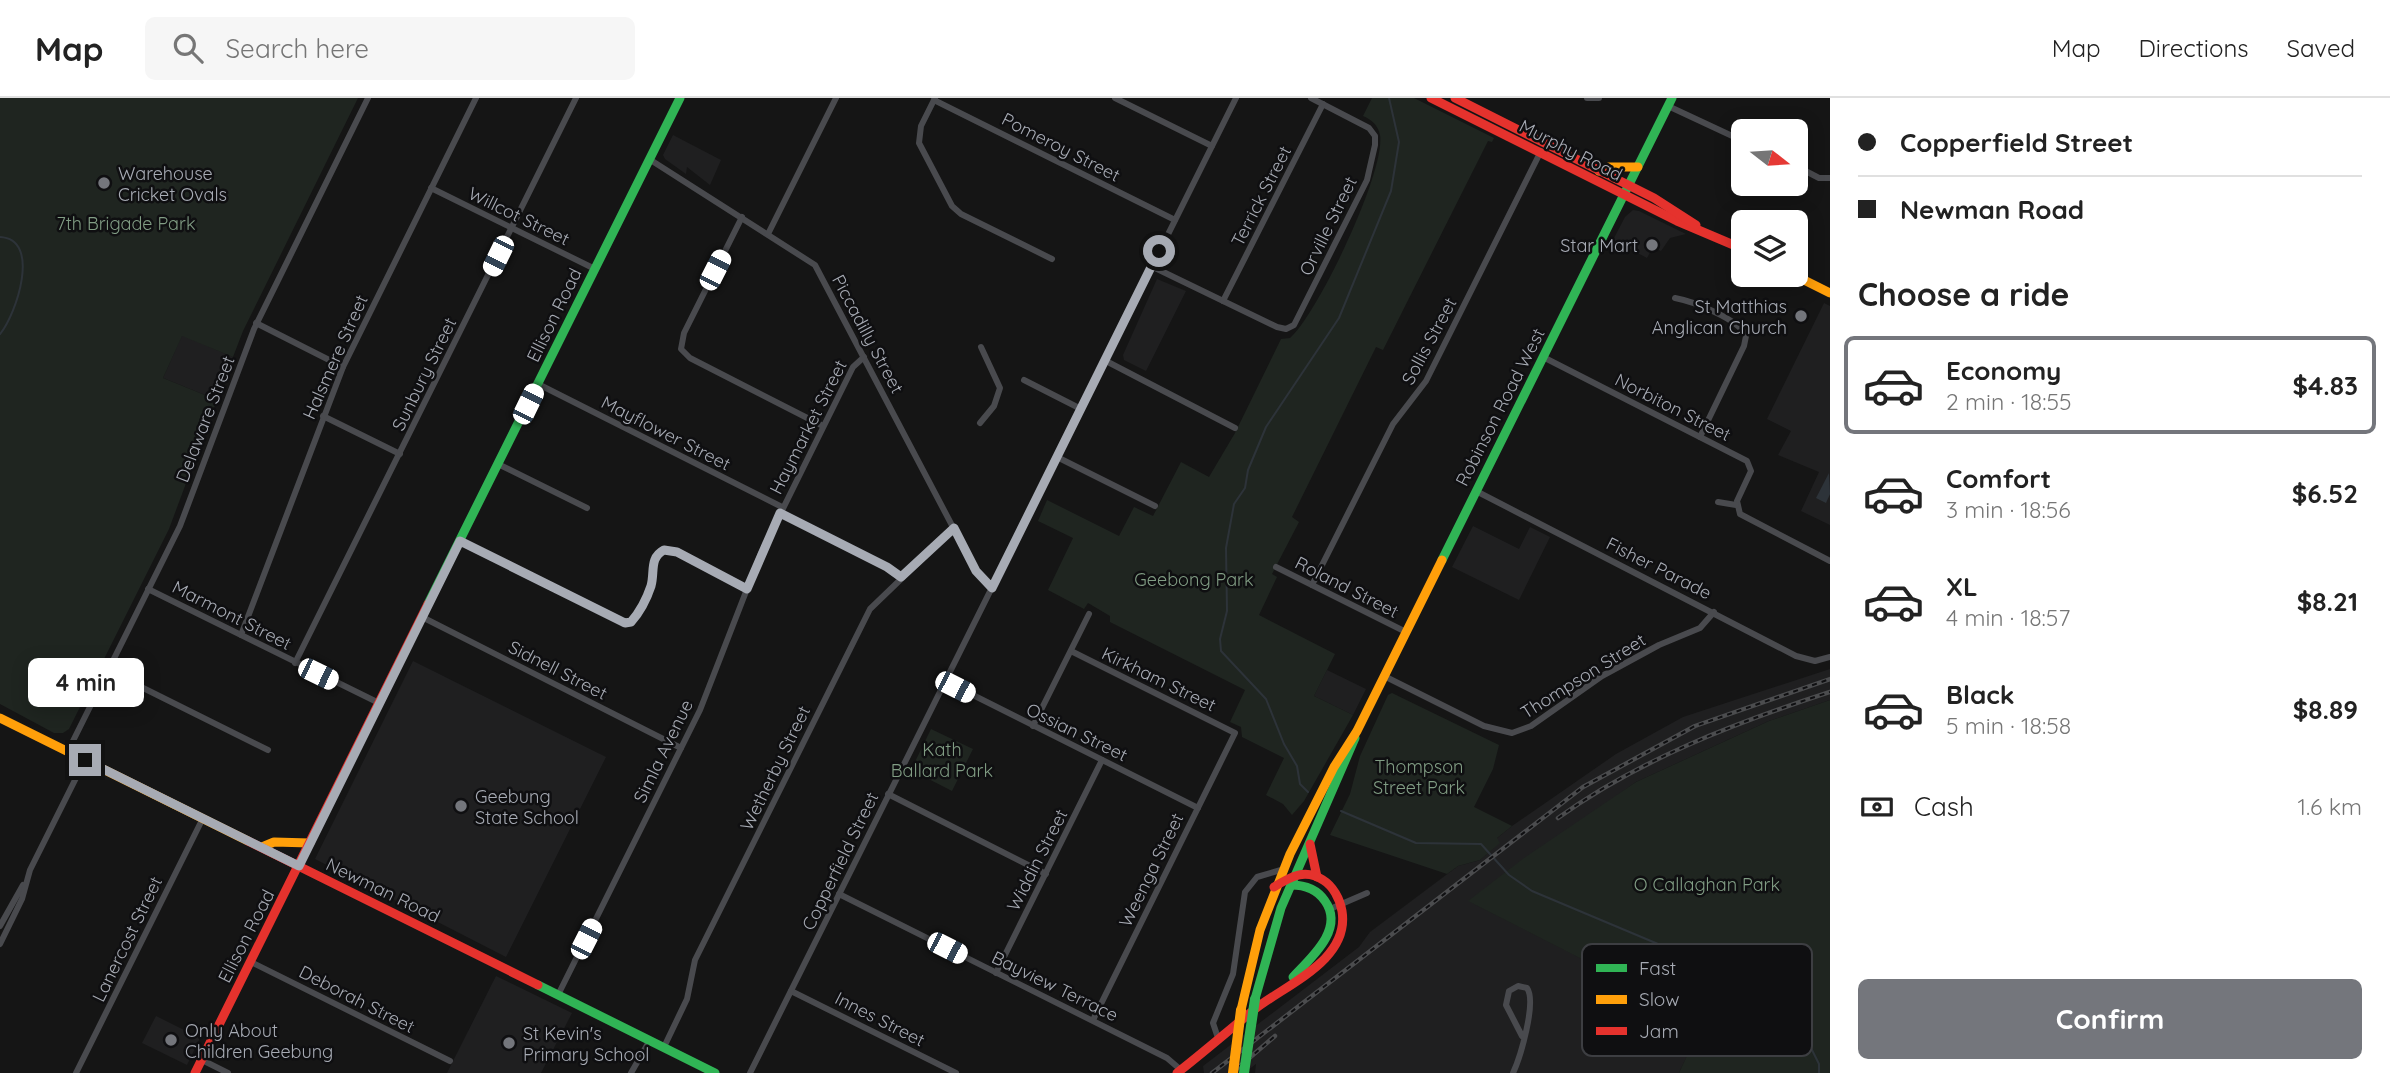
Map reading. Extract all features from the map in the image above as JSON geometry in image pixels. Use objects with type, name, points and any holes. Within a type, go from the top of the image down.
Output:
[{"type":"main road","name":"Ellison Road","points":[[195,1073],[680,98]]},
{"type":"main road","name":"Murphy Road","points":[[1455,98],[1542,148],[1600,171],[1626,190]]},
{"type":"main road","name":"Murphy Road","points":[[1438,100],[1626,190],[1683,214],[1699,228],[1731,244]]},
{"type":"main road","name":"Robinson Road West","points":[[1233,1073],[1241,1010],[1255,941],[1281,870],[1326,782],[1357,731],[1670,102]]},
{"type":"main road","points":[[1600,171],[1609,167],[1638,167]]},
{"type":"main road","points":[[1808,282],[1830,293]]},
{"type":"main road","name":"Newman Road","points":[[0,718],[715,1073]]},
{"type":"main road","name":"Robinson Road West","points":[[1244,1073],[1255,999],[1270,938],[1346,765],[1357,731]]},
{"type":"main road","points":[[262,847],[274,842],[310,843]]},
{"type":"main road","points":[[1310,844],[1317,877]]},
{"type":"main road","points":[[1179,1071],[1333,949],[1343,927],[1341,905],[1332,889],[1317,877],[1296,874],[1274,887]]},
{"type":"main road","points":[[1286,985],[1327,936],[1332,920],[1330,909],[1315,890],[1291,885]]},
{"type":"street","name":"Delaware Street","points":[[68,751],[180,526],[256,323],[368,98]]},
{"type":"street","name":"Halsmere Street","points":[[241,635],[343,367],[476,98]]},
{"type":"street","name":"Sunbury Street","points":[[295,663],[576,98]]},
{"type":"street","points":[[768,234],[836,98]]},
{"type":"street","points":[[1115,98],[1212,146]]},
{"type":"street","name":"Copperfield Street","points":[[750,1073],[1236,98]]},
{"type":"street","points":[[1311,98],[1323,104]]},
{"type":"street","points":[[1587,98],[1599,98]]},
{"type":"street","points":[[934,99],[922,126],[919,143],[952,206],[961,214],[1052,259]]},
{"type":"street","name":"Pomeroy Street","points":[[934,99],[1175,220]]},
{"type":"street","points":[[1670,102],[1731,135]]},
{"type":"street","name":"Orville Street","points":[[1223,301],[1277,327],[1288,329],[1298,319],[1367,180],[1375,145],[1371,129],[1323,104]]},
{"type":"street","name":"Terrick Street","points":[[1223,301],[1323,104]]},
{"type":"street","name":"Sollis Street","points":[[1312,585],[1393,424],[1426,381],[1542,148]]},
{"type":"street","name":"Piccadilly Street","points":[[649,159],[815,265],[976,571],[992,588]]},
{"type":"street","points":[[1808,172],[1819,178],[1830,178]]},
{"type":"street","name":"Willcot Street","points":[[431,188],[595,269]]},
{"type":"street","points":[[681,349],[684,333],[742,218]]},
{"type":"street","points":[[1153,267],[1223,301]]},
{"type":"street","points":[[1675,298],[1690,301],[1735,323],[1746,336],[1744,346],[1700,437]]},
{"type":"street","points":[[256,323],[343,367]]},
{"type":"street","points":[[980,423],[994,406],[1000,388],[981,347]]},
{"type":"street","points":[[673,351],[681,349]]},
{"type":"street","points":[[681,349],[690,358],[823,426]]},
{"type":"street","name":"Haymarket Street","points":[[781,510],[853,367],[864,357]]},
{"type":"street","name":"Norbiton Street","points":[[1543,357],[1749,462],[1750,474],[1736,505]]},
{"type":"street","points":[[1106,361],[1235,428]]},
{"type":"street","points":[[1024,380],[1081,409]]},
{"type":"street","name":"Mayflower Street","points":[[538,384],[781,510],[901,577]]},
{"type":"street","points":[[323,416],[400,454]]},
{"type":"street","points":[[1057,457],[1155,506]]},
{"type":"street","points":[[498,464],[587,508]]},
{"type":"street","name":"Fisher Parade","points":[[1476,491],[1801,658],[1815,661],[1830,657]]},
{"type":"street","points":[[1718,502],[1736,505],[1744,518],[1830,561]]},
{"type":"street","name":"Simla Avenue","points":[[558,995],[700,710],[781,510]]},
{"type":"street","name":"Wetherby Street","points":[[664,1047],[687,999],[695,960],[870,609],[954,528]]},
{"type":"street","points":[[460,541],[628,623],[634,621],[649,590],[655,557],[664,550],[672,550],[747,589]]},
{"type":"street","name":"Roland Street","points":[[1276,567],[1406,632]]},
{"type":"street","name":"Marmont Street","points":[[148,589],[379,703]]},
{"type":"street","name":"Thompson Street","points":[[1384,676],[1484,726],[1512,733],[1531,726],[1602,676],[1659,645],[1700,628],[1714,611]]},
{"type":"street","points":[[1033,726],[1089,614]]},
{"type":"street","name":"Sidnell Street","points":[[422,617],[681,748]]},
{"type":"street","name":"Kirkham Street","points":[[1071,652],[1235,733]]},
{"type":"street","points":[[108,671],[268,750]]},
{"type":"street","name":"Ossian Street","points":[[945,681],[1198,808]]},
{"type":"street","name":"Weenga Street","points":[[1093,1020],[1235,733]]},
{"type":"street","points":[[0,926],[25,883],[85,760]]},
{"type":"street","name":"Widdin Street","points":[[996,972],[1102,761]]},
{"type":"street","points":[[888,794],[1046,874]]},
{"type":"street","name":"Lanercost Street","points":[[76,1073],[203,818]]},
{"type":"street","points":[[1218,1038],[1213,1026],[1234,968],[1245,892],[1257,877],[1281,870]]},
{"type":"street","points":[[0,944],[22,899],[25,883]]},
{"type":"street","points":[[1330,909],[1367,893]]},
{"type":"street","name":"Bayview Terrace","points":[[839,894],[1167,1058],[1179,1071]]},
{"type":"street","name":"Deborah Street","points":[[251,962],[450,1061]]},
{"type":"street","points":[[1513,1073],[1521,1055],[1522,1036],[1531,995],[1521,986],[1512,988],[1506,1001],[1522,1036]]},
{"type":"street","name":"Innes Street","points":[[791,991],[956,1073]]},
{"type":"street","points":[[631,1073],[650,1040]]},
{"type":"street","points":[[202,1060],[228,1073]]},
{"type":"shaded area","points":[[673,135],[721,160],[710,185],[687,167],[686,174],[665,159],[663,155]]},
{"type":"shaded area","points":[[1633,210],[1686,234],[1670,238],[1661,251],[1653,247],[1647,258],[1613,240],[1625,217]]},
{"type":"shaded area","points":[[1157,279],[1186,291],[1146,371],[1124,360],[1123,355]]},
{"type":"shaded area","points":[[1824,303],[1830,306],[1830,525],[1801,511],[1819,472],[1778,455],[1791,431],[1767,419]]},
{"type":"shaded area","points":[[182,335],[233,357],[217,400],[163,378]]},
{"type":"shaded area","points":[[1829,473],[1830,494],[1826,503],[1816,498]]},
{"type":"shaded area","points":[[1473,526],[1519,549],[1530,527],[1550,537],[1519,600],[1452,567]]},
{"type":"shaded area","name":"Geebung State School","points":[[413,661],[606,757],[506,957],[315,859]]},
{"type":"shaded area","points":[[1830,669],[1830,700],[1769,721],[1636,782],[1469,901],[1582,959],[1582,1056],[1687,1056],[1679,1073],[1255,1073],[1256,1064],[1244,1073],[1204,1073],[1203,1066],[1359,947],[1370,932],[1458,866],[1480,860],[1499,843],[1496,839],[1512,826],[1616,754],[1683,717]]},
{"type":"shaded area","points":[[1327,670],[1366,689],[1353,715],[1314,696]]},
{"type":"shaded area","name":"St Kevin's Primary School","points":[[496,976],[572,1013],[541,1073],[447,1073]]},
{"type":"shaded area","name":"Only About Children Geebung","points":[[156,1016],[200,1038],[187,1065],[142,1043]]},
{"type":"green space","name":"7th Brigade Park","points":[[0,98],[358,98],[243,331],[233,357],[182,336],[163,378],[217,400],[169,529],[69,729],[63,733],[54,733],[0,704]]},
{"type":"green space","name":"Geebong Park","points":[[1372,98],[1414,98],[1494,138],[1492,142],[1488,141],[1383,350],[1376,347],[1292,517],[1299,522],[1272,574],[1277,577],[1259,615],[1335,654],[1314,696],[1353,715],[1304,801],[1292,815],[1283,804],[1266,795],[1284,758],[1242,737],[1241,727],[1230,722],[1245,690],[1110,622],[1110,616],[1088,603],[1084,609],[1048,590],[1073,538],[1038,521],[1047,500],[1119,536],[1134,507],[1153,516],[1181,462],[1209,477],[1235,433],[1281,339],[1290,338],[1316,302],[1361,209],[1379,153],[1378,128],[1363,116]]},
{"type":"green space","name":"Thompson Street Park","points":[[1392,693],[1499,745],[1493,769],[1474,807],[1512,826],[1497,838],[1500,843],[1480,860],[1458,866],[1447,874],[1330,835],[1350,794],[1360,756],[1388,695]]},
{"type":"green space","name":"O Callaghan Park","points":[[1830,700],[1830,1073],[1679,1073],[1687,1056],[1812,1056],[1812,944],[1582,944],[1582,959],[1468,901],[1524,858],[1636,782],[1769,721]]},
{"type":"green space","name":"Kath Ballard Park","points":[[931,729],[973,749],[952,791],[911,770]]},
{"type":"waterway","points":[[1308,792],[1300,784],[1297,766],[1284,744],[1266,699],[1221,651],[1220,639],[1227,611],[1226,548],[1234,504],[1245,488],[1248,470],[1266,427],[1339,318],[1391,191],[1399,142],[1389,98]]},
{"type":"waterway","points":[[0,237],[13,241],[20,250],[23,264],[22,279],[13,311],[0,334]]},
{"type":"waterway","points":[[1341,811],[1416,843],[1481,844],[1509,875],[1532,891],[1658,944]]},
{"type":"waterway","points":[[1812,1050],[1819,1064],[1819,1073]]},
{"type":"railway","points":[[1212,1073],[1583,787],[1695,726],[1830,679]]},
{"type":"railway","points":[[1558,818],[1622,778],[1689,744],[1830,692]]},
{"type":"railway","points":[[1232,1073],[1275,1036]]},
{"type":"traffic: fast","points":[[428,604],[680,98]]},
{"type":"traffic: fast","points":[[1442,560],[1672,98]]},
{"type":"traffic: fast","points":[[1255,999],[1281,908],[1355,738]]},
{"type":"traffic: fast","points":[[1291,885],[1306,887],[1318,893],[1330,912],[1331,922],[1323,942],[1293,977]]},
{"type":"traffic: fast","points":[[538,985],[715,1073]]},
{"type":"traffic: fast","points":[[1244,1073],[1255,999]]},
{"type":"traffic: slow","points":[[1599,171],[1609,167],[1638,167]]},
{"type":"traffic: slow","points":[[1808,282],[1830,293]]},
{"type":"traffic: slow","points":[[1241,1010],[1260,930],[1290,854],[1334,767],[1357,731],[1442,560]]},
{"type":"traffic: slow","points":[[0,718],[248,841]]},
{"type":"traffic: slow","points":[[262,847],[274,842],[310,843]]},
{"type":"traffic: slow","points":[[1233,1073],[1241,1010]]},
{"type":"traffic: jam","points":[[1431,98],[1677,221],[1731,244]]},
{"type":"traffic: jam","points":[[1455,98],[1654,198],[1696,225]]},
{"type":"traffic: jam","points":[[195,1073],[428,604]]},
{"type":"traffic: jam","points":[[248,841],[538,985]]},
{"type":"traffic: jam","points":[[1310,844],[1317,877]]},
{"type":"traffic: jam","points":[[1177,1073],[1255,1009],[1314,969],[1336,943],[1342,928],[1342,911],[1336,893],[1327,883],[1316,876],[1304,874],[1274,887]]},
{"type":"place","name":"Warehouse Cricket Ovals","points":[[104,183]]},
{"type":"place","name":"Star Mart","points":[[1652,245]]},
{"type":"place","name":"St Matthias Anglican Church","points":[[1801,316]]},
{"type":"place","name":"Geebung State School","points":[[461,806]]},
{"type":"place","name":"Only About Children Geebung","points":[[171,1040]]},
{"type":"place","name":"St Kevin's Primary School","points":[[509,1043]]},
{"type":"route","points":[[85,760],[299,866],[460,541],[625,623],[634,621],[651,586],[654,559],[664,550],[677,552],[747,589],[780,513],[893,570],[901,577],[954,528],[976,571],[992,588],[1147,280],[1159,251]]}]
